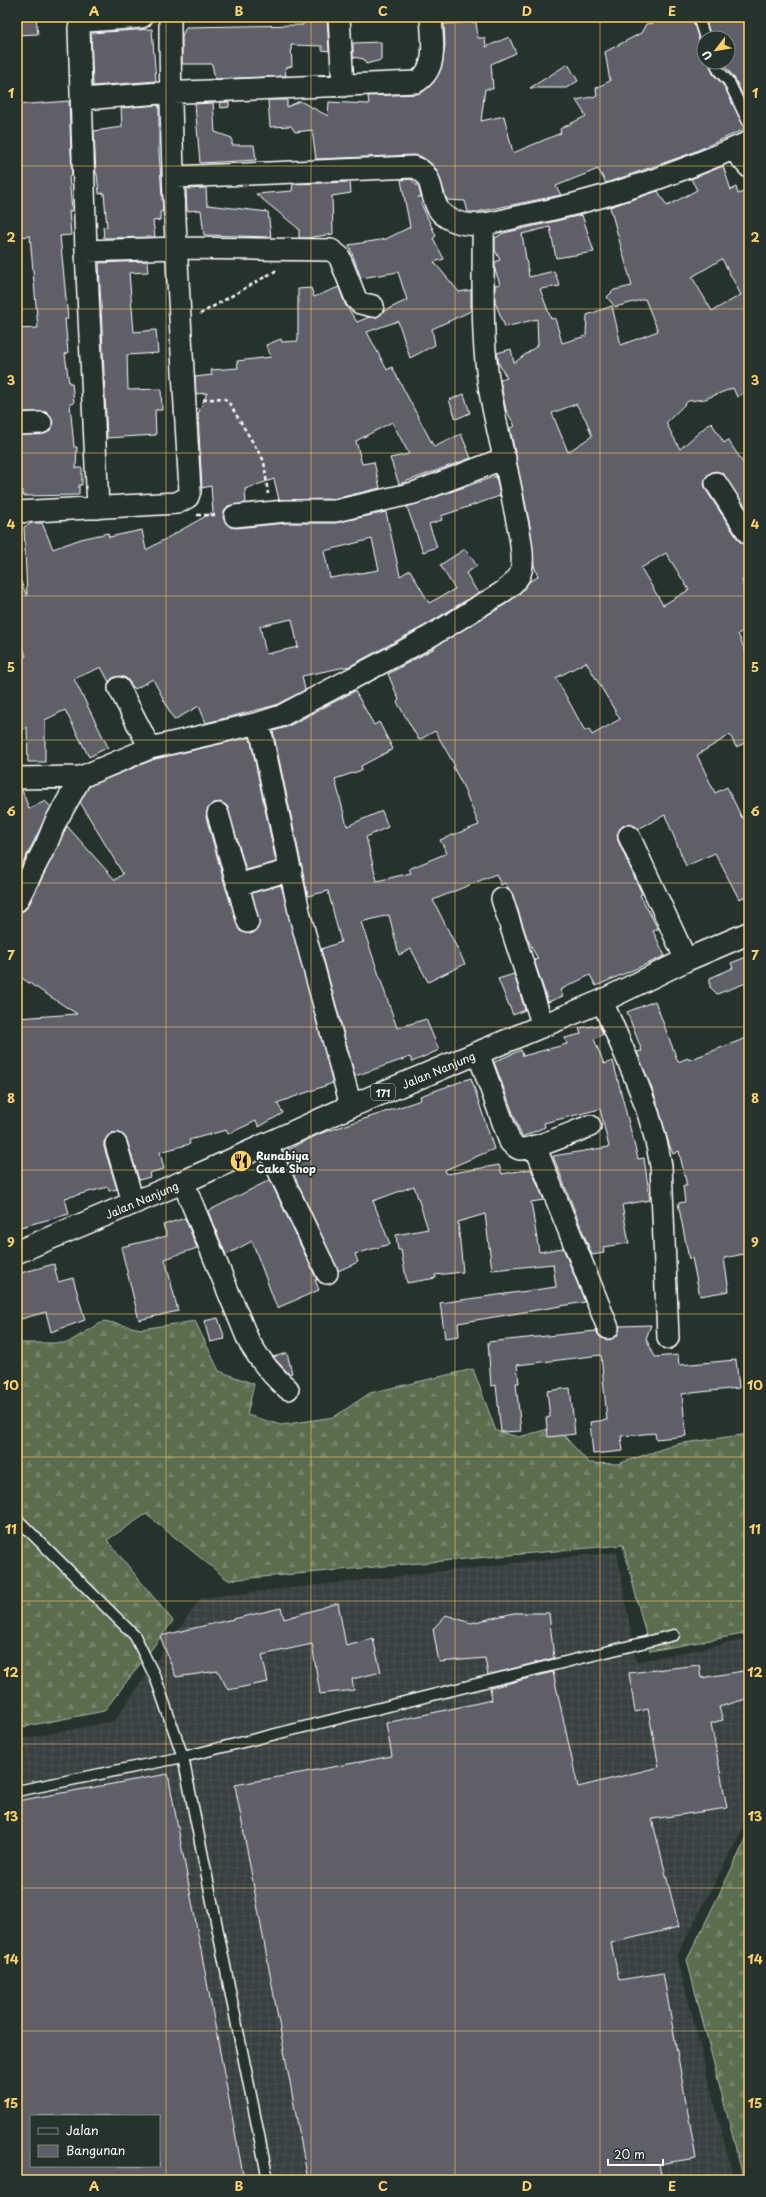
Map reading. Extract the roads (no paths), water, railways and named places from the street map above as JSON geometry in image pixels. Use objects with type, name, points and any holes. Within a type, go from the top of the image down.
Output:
[{"type":"main road","name":"Jalan Nanjung","points":[[17,1252],[182,1182],[351,1106],[602,1001],[686,960],[749,933]]},
{"type":"street","points":[[98,508],[86,251],[79,28],[87,21],[141,17]]},
{"type":"street","points":[[17,512],[177,503],[188,497],[190,490],[176,248],[170,93],[170,17]]},
{"type":"street","points":[[339,17],[344,86]]},
{"type":"street","points":[[82,99],[170,93],[416,82],[424,77],[429,71],[432,62],[431,17]]},
{"type":"street","points":[[174,176],[414,168],[425,173],[436,208],[443,215],[453,221],[483,224],[566,207],[610,195],[741,146],[749,167]]},
{"type":"street","points":[[17,778],[81,777],[150,748],[259,723],[281,716],[394,657],[464,616],[514,582],[522,569],[505,458],[489,386],[486,360],[483,323],[483,224]]},
{"type":"street","points":[[86,251],[176,248],[331,250],[339,256],[356,299],[360,303],[373,306]]},
{"type":"street","points":[[17,424],[41,423]]},
{"type":"street","points":[[235,516],[269,512],[335,511],[414,493],[505,458]]},
{"type":"street","points":[[716,483],[749,534]]},
{"type":"street","points":[[119,688],[150,748]]},
{"type":"street","points":[[259,723],[300,916],[351,1106]]},
{"type":"street","points":[[17,901],[47,843],[55,823],[81,777]]},
{"type":"street","points":[[218,814],[248,922]]},
{"type":"street","points":[[629,836],[686,960]]},
{"type":"street","points":[[237,885],[291,870]]},
{"type":"street","points":[[502,899],[543,1026]]},
{"type":"street","points":[[602,1001],[645,1102],[657,1142],[661,1166],[668,1338]]},
{"type":"street","points":[[478,1053],[510,1142],[516,1148],[522,1149],[536,1146],[590,1126]]},
{"type":"street","points":[[116,1144],[133,1202]]},
{"type":"street","points":[[266,1144],[327,1273]]},
{"type":"street","points":[[536,1146],[608,1328]]},
{"type":"street","points":[[182,1182],[249,1342],[262,1364],[275,1379],[288,1389]]},
{"type":"lane","points":[[698,17],[702,30]]},
{"type":"lane","points":[[719,70],[729,82],[749,124]]},
{"type":"lane","points":[[17,1519],[135,1636],[156,1678],[183,1757],[268,2180]]},
{"type":"lane","points":[[17,1791],[183,1757],[674,1635]]},
{"type":"place","name":"Runabiya Cake Shop","points":[[241,1161]]}]
